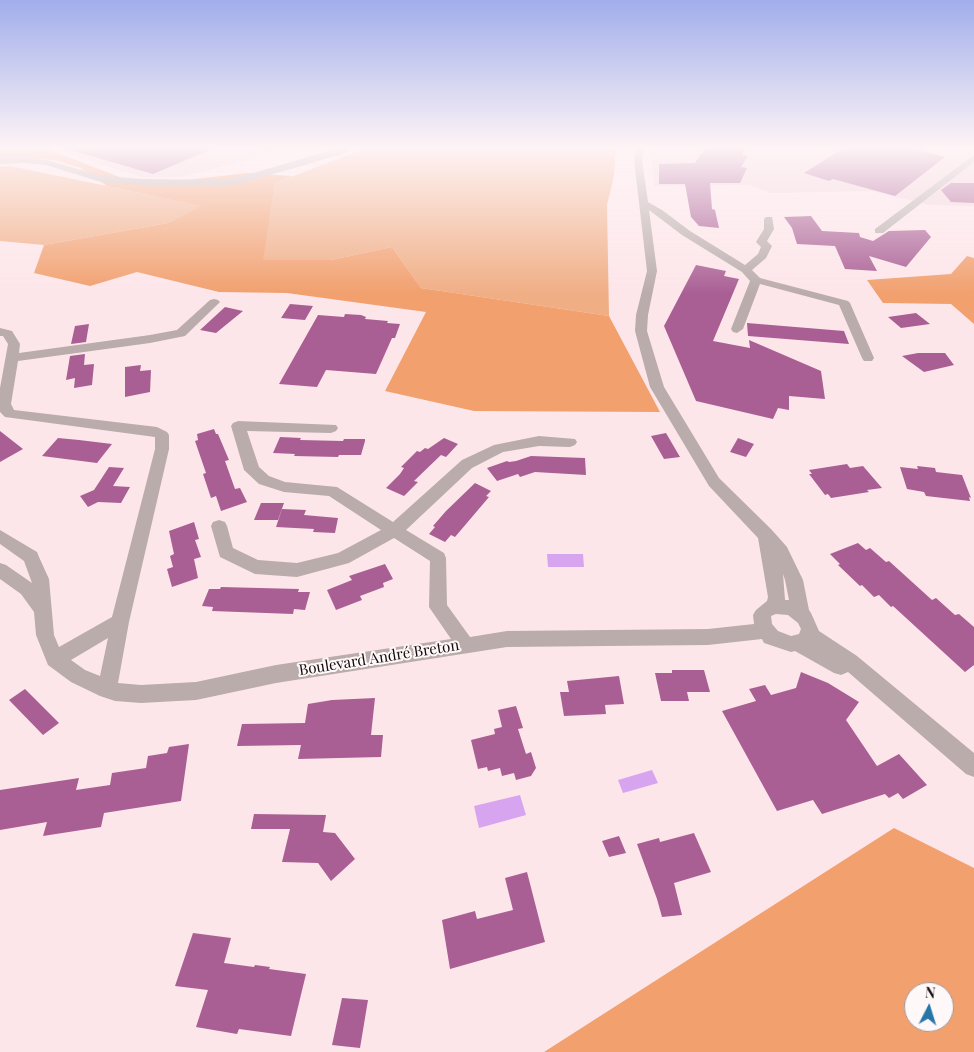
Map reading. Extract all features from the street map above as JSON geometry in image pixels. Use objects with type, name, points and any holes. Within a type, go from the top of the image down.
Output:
[{"type":"street","points":[[643,195],[652,271],[642,315],[641,331],[657,387],[714,482],[781,552],[794,580],[800,613]]},
{"type":"street","points":[[879,231],[926,195]]},
{"type":"street","points":[[644,203],[686,233],[746,270],[756,280],[802,294],[844,303],[868,358]]},
{"type":"street","points":[[746,270],[762,256],[767,246],[761,242],[769,229],[769,219]]},
{"type":"street","points":[[737,330],[756,280]]},
{"type":"street","points":[[10,358],[181,333],[214,302]]},
{"type":"street","points":[[0,332],[8,334],[14,344],[10,358],[4,404],[5,409],[10,414],[157,432],[162,435],[162,449],[120,622],[107,690]]},
{"type":"street","points":[[331,428],[238,426],[252,470],[264,480],[284,487],[332,491],[438,558],[438,607],[465,645]]},
{"type":"street","points":[[219,526],[226,552],[256,567],[297,570],[343,558],[395,530],[467,464],[499,448],[539,441],[570,442]]},
{"type":"street","points":[[764,534],[775,579],[777,597],[774,606]]},
{"type":"street","points":[[1,537],[30,557],[40,579],[45,635],[55,659],[120,622]]},
{"type":"street","points":[[0,570],[27,589],[42,609]]},
{"type":"street","points":[[774,606],[792,608],[800,613],[808,623],[804,639],[791,644],[777,640],[763,626],[762,615],[774,606]]},
{"type":"street","name":"Boulevard André Breton","points":[[55,659],[78,676],[107,690],[141,694],[196,691],[276,674],[507,639],[708,637],[766,631]]},
{"type":"street","points":[[804,639],[847,670],[862,674],[974,767]]},
{"type":"shaded area","points":[[0,195],[150,195],[202,206],[168,223],[44,245],[0,241]]},
{"type":"shaded area","points":[[150,195],[273,195],[263,260],[331,260],[392,247],[421,288],[609,316],[660,412],[474,411],[385,391],[426,312],[287,293],[219,292],[137,272],[90,286],[34,273],[44,245],[168,223],[201,206]]},
{"type":"shaded area","points":[[273,195],[609,195],[607,205],[609,316],[421,288],[392,247],[331,260],[262,260]]},
{"type":"shaded area","points":[[888,195],[974,195],[974,206],[930,205]]},
{"type":"shaded area","points":[[967,256],[974,258],[974,324],[951,304],[883,303],[867,280],[951,274]]},
{"type":"shaded area","points":[[547,554],[583,554],[584,567],[548,567]]},
{"type":"shaded area","points":[[652,770],[658,783],[623,793],[618,780]]},
{"type":"shaded area","points":[[520,795],[526,815],[479,828],[474,806]]},
{"type":"shaded area","points":[[894,828],[974,868],[974,1052],[544,1052]]},
{"type":"building","points":[[687,195],[711,195],[712,209],[715,210],[719,228],[699,226],[691,217]]},
{"type":"building","points":[[945,195],[974,195],[974,203],[951,202]]},
{"type":"building","points":[[811,216],[822,231],[859,233],[860,237],[873,241],[889,231],[925,230],[931,237],[906,267],[869,256],[877,271],[845,269],[835,246],[797,244],[792,228],[784,217]]},
{"type":"building","points":[[696,265],[726,271],[724,276],[739,279],[713,341],[750,348],[749,340],[821,371],[825,399],[789,396],[789,410],[778,408],[773,419],[696,401],[664,326]]},
{"type":"building","points":[[290,304],[313,306],[305,320],[281,318]]},
{"type":"building","points":[[225,307],[243,311],[216,333],[200,330]]},
{"type":"building","points":[[916,313],[930,324],[901,328],[888,317]]},
{"type":"building","points":[[345,314],[361,315],[366,317],[365,319],[400,324],[395,338],[392,338],[376,374],[326,370],[317,387],[279,384],[318,315],[344,317]]},
{"type":"building","points":[[747,323],[844,331],[849,344],[748,336]]},
{"type":"building","points":[[89,324],[86,342],[71,344],[75,326]]},
{"type":"building","points":[[918,353],[945,353],[954,365],[924,372],[902,356]]},
{"type":"building","points":[[85,354],[84,365],[94,364],[92,385],[74,388],[75,378],[66,380],[70,356]]},
{"type":"building","points":[[141,365],[140,371],[151,370],[150,392],[125,397],[125,367]]},
{"type":"building","points":[[214,429],[229,460],[225,461],[235,489],[240,488],[247,502],[221,511],[216,496],[211,498],[203,474],[206,473],[195,441],[198,440],[197,434]]},
{"type":"building","points":[[0,431],[23,449],[0,462]]},
{"type":"building","points":[[666,433],[680,457],[664,459],[651,436]]},
{"type":"building","points":[[280,437],[301,438],[300,440],[343,441],[344,439],[365,439],[365,441],[361,455],[339,455],[338,457],[294,456],[295,454],[273,453]]},
{"type":"building","points":[[58,438],[112,444],[97,463],[42,456]]},
{"type":"building","points":[[444,438],[458,444],[446,457],[441,455],[414,481],[418,482],[404,496],[386,488],[400,474],[404,468],[401,467],[417,451],[420,452],[425,448],[428,449]]},
{"type":"building","points":[[738,438],[754,444],[746,457],[730,452]]},
{"type":"building","points":[[531,456],[585,458],[586,475],[535,472],[520,477],[518,474],[497,481],[487,468]]},
{"type":"building","points":[[847,464],[850,468],[863,466],[882,488],[831,498],[828,494],[825,495],[809,474],[812,474],[809,470]]},
{"type":"building","points":[[917,466],[935,468],[936,472],[962,475],[971,498],[969,497],[970,501],[926,496],[924,492],[907,489],[900,467],[918,469]]},
{"type":"building","points":[[109,467],[124,468],[113,486],[130,487],[121,503],[98,502],[88,507],[80,496],[94,490]]},
{"type":"building","points":[[475,483],[491,491],[486,496],[489,497],[455,537],[451,535],[445,542],[429,534],[435,527],[433,526],[446,511]]},
{"type":"building","points":[[261,503],[284,503],[278,520],[254,520]]},
{"type":"building","points":[[282,509],[306,510],[304,515],[338,518],[335,533],[313,532],[314,529],[276,527]]},
{"type":"building","points":[[194,522],[199,539],[195,540],[201,557],[194,559],[198,578],[172,587],[167,569],[173,567],[170,556],[174,554],[169,531]]},
{"type":"building","points":[[858,543],[866,550],[870,548],[886,562],[889,561],[932,600],[936,598],[955,615],[959,614],[974,627],[974,665],[965,672],[893,606],[891,607],[879,595],[874,597],[862,585],[860,586],[838,565],[840,564],[830,554]]},
{"type":"building","points":[[385,564],[393,579],[383,583],[384,587],[360,596],[362,600],[336,610],[327,590],[352,580],[349,576]]},
{"type":"building","points":[[221,587],[299,589],[298,592],[310,592],[305,610],[294,609],[293,614],[212,611],[213,607],[202,606],[209,589],[220,589]]},
{"type":"building","points":[[672,670],[704,670],[710,692],[687,692],[689,701],[661,701],[655,673],[672,673]]},
{"type":"building","points":[[801,672],[828,683],[859,702],[846,720],[877,766],[899,754],[927,785],[903,799],[898,793],[889,798],[885,794],[822,814],[813,800],[777,811],[722,711],[756,701],[749,689],[765,685],[771,695],[796,688]]},
{"type":"building","points":[[619,676],[624,704],[605,705],[606,714],[564,716],[560,692],[569,692],[567,681]]},
{"type":"building","points":[[25,689],[59,723],[43,735],[9,700]]},
{"type":"building","points":[[375,698],[371,735],[383,735],[381,757],[298,759],[301,745],[237,746],[242,724],[305,723],[308,704],[332,700]]},
{"type":"building","points":[[516,706],[523,728],[518,729],[526,754],[531,752],[536,768],[531,776],[516,780],[514,773],[502,776],[500,768],[488,771],[487,767],[478,769],[471,740],[495,734],[494,729],[502,727],[498,710]]},
{"type":"building","points":[[189,744],[181,801],[104,813],[101,827],[43,836],[47,822],[0,830],[0,790],[79,778],[76,790],[110,785],[112,773],[146,768],[148,756],[167,753],[169,747]]},
{"type":"building","points":[[254,814],[326,815],[323,832],[335,833],[355,859],[331,881],[318,863],[282,862],[290,829],[251,829]]},
{"type":"building","points":[[694,833],[711,872],[674,883],[682,915],[662,917],[637,844],[659,838],[660,842]]},
{"type":"building","points":[[619,836],[626,853],[609,857],[602,841]]},
{"type":"building","points":[[527,872],[545,942],[450,969],[442,920],[475,911],[477,919],[513,910],[505,878]]},
{"type":"building","points":[[193,933],[231,938],[224,963],[270,967],[269,969],[306,974],[291,1036],[239,1029],[237,1034],[196,1027],[208,990],[175,986]]},
{"type":"building","points":[[342,998],[368,1000],[360,1048],[332,1045]]}]
